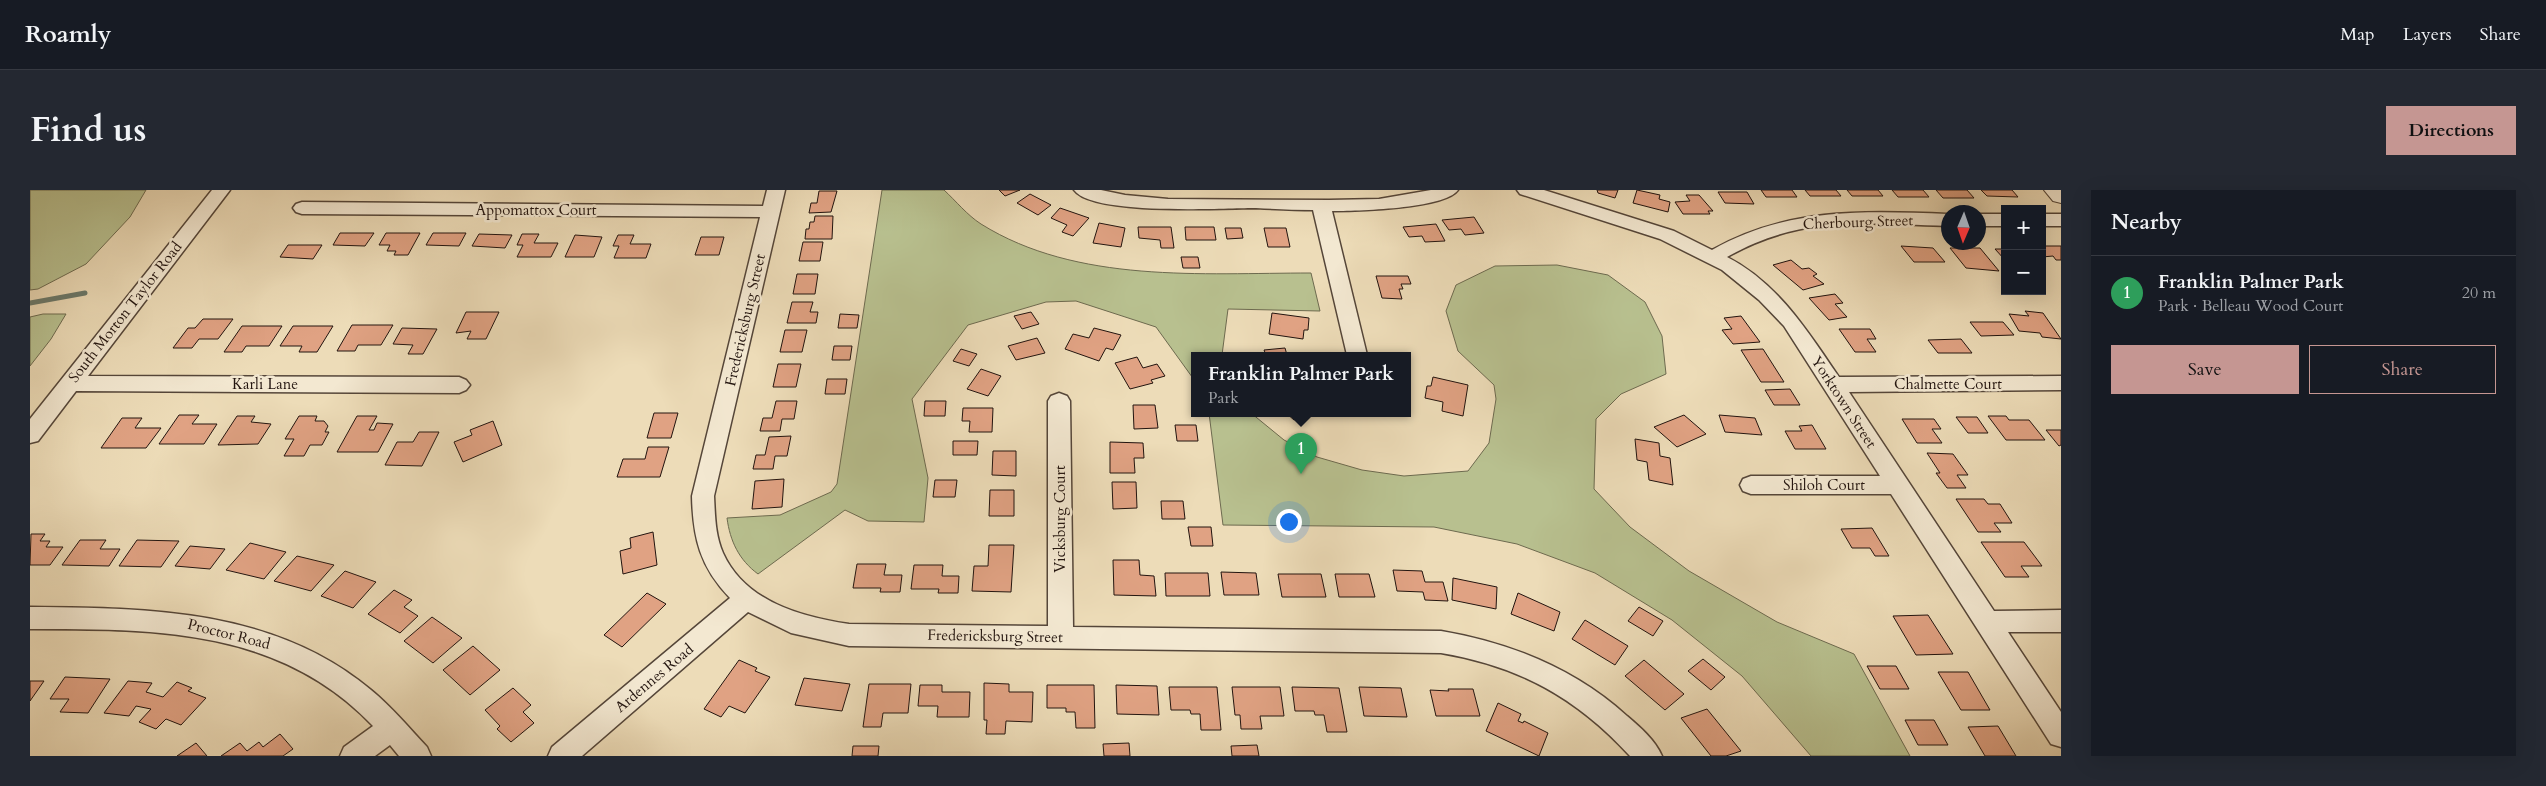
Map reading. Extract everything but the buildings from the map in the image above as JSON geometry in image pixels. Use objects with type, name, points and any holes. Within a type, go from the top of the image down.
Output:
[{"type":"street","name":"South Morton Taylor Road","points":[[30,435],[221,190]]},
{"type":"street","points":[[1083,190],[1106,197],[1141,202],[1320,204],[1390,202],[1449,190]]},
{"type":"street","name":"Yorktown Street","points":[[1526,190],[1668,235],[1714,257],[1753,284],[1779,308],[1791,321],[1834,385],[2061,735]]},
{"type":"street","points":[[2055,190],[2061,196]]},
{"type":"street","name":"Appomattox Court","points":[[302,208],[773,201]]},
{"type":"street","name":"Fredericksburg Street","points":[[773,201],[703,496],[703,527],[709,551],[725,579],[746,599],[782,620],[834,633],[1441,642],[1476,648],[1528,664],[1564,683],[1598,706],[1629,734],[1648,756]]},
{"type":"street","points":[[1320,204],[1356,352]]},
{"type":"street","name":"Cherbourg Street","points":[[1714,257],[1737,243],[1789,224],[1839,220],[1941,220]]},
{"type":"street","points":[[1986,220],[2001,220]]},
{"type":"street","points":[[2046,220],[2061,220]]},
{"type":"street","name":"Karli Lane","points":[[71,383],[459,385]]},
{"type":"street","name":"Chalmette Court","points":[[1834,385],[2061,384]]},
{"type":"street","name":"Vicksburg Court","points":[[1059,401],[1061,637]]},
{"type":"street","name":"Shiloh Court","points":[[1751,485],[1898,485]]},
{"type":"street","name":"Ardennes Road","points":[[562,756],[746,599]]},
{"type":"street","name":"Proctor Road","points":[[30,618],[181,622],[249,636],[275,645],[317,665],[354,691],[417,756]]},
{"type":"street","points":[[1987,622],[2061,621]]},
{"type":"street","points":[[354,756],[391,728]]},
{"type":"green space","points":[[30,190],[146,190],[130,217],[86,264],[38,289],[30,290]]},
{"type":"green space","points":[[882,190],[944,190],[981,224],[1018,243],[1058,257],[1099,266],[1141,271],[1184,273],[1311,273],[1320,311],[1228,309],[1222,352],[1191,352],[1191,375],[1156,327],[1076,301],[1046,302],[968,325],[912,399],[928,478],[924,522],[868,521],[845,510],[758,574],[751,569],[736,549],[730,534],[727,518],[780,515],[831,492],[837,484]]},
{"type":"green space","points":[[1557,265],[1608,275],[1645,302],[1662,336],[1666,374],[1621,394],[1596,419],[1594,489],[1630,527],[1689,571],[1777,622],[1854,654],[1910,756],[1811,756],[1742,676],[1672,620],[1595,573],[1517,544],[1434,527],[1223,525],[1210,417],[1256,417],[1284,440],[1317,457],[1362,470],[1404,476],[1468,471],[1489,443],[1496,399],[1494,385],[1458,351],[1446,311],[1456,285],[1495,266]]},
{"type":"green space","points":[[43,314],[66,314],[51,339],[30,366],[30,317]]},
{"type":"waterway","points":[[30,303],[85,293]]},
{"type":"place","name":"Franklin Palmer Park","points":[[1301,474]]}]
